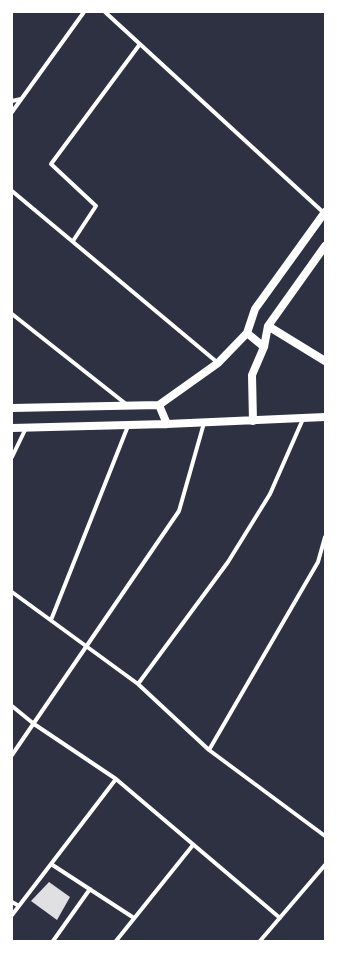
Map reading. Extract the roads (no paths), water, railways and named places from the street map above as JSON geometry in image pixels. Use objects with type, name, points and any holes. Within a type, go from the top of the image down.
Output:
[{"type":"main road","points":[[12,408],[159,405],[218,363],[247,333],[255,309],[324,212]]},
{"type":"main road","points":[[253,421],[252,375],[264,347],[268,326],[325,246]]},
{"type":"main road","points":[[268,326],[325,360]]},
{"type":"main road","points":[[247,333],[264,347]]},
{"type":"main road","points":[[159,405],[167,424]]},
{"type":"main road","points":[[12,428],[204,423],[325,417]]},
{"type":"street","points":[[12,112],[84,12]]},
{"type":"street","points":[[105,12],[324,212]]},
{"type":"street","points":[[73,241],[96,206],[51,164],[140,44]]},
{"type":"street","points":[[12,101],[21,99]]},
{"type":"street","points":[[12,190],[218,363]]},
{"type":"street","points":[[12,314],[128,406]]},
{"type":"street","points":[[138,684],[228,562],[266,501],[303,418]]},
{"type":"street","points":[[12,756],[179,511],[204,423]]},
{"type":"street","points":[[51,620],[128,425]]},
{"type":"street","points":[[12,457],[26,428]]},
{"type":"street","points":[[209,750],[318,562],[325,537]]},
{"type":"street","points":[[12,592],[138,684],[209,750],[325,836]]},
{"type":"street","points":[[12,706],[34,724],[116,779],[280,918]]},
{"type":"street","points":[[12,915],[116,779]]},
{"type":"street","points":[[116,941],[193,845]]},
{"type":"street","points":[[51,864],[134,918]]},
{"type":"street","points":[[260,941],[325,865]]},
{"type":"street","points":[[53,941],[90,889]]},
{"type":"street","points":[[12,902],[19,906]]}]
